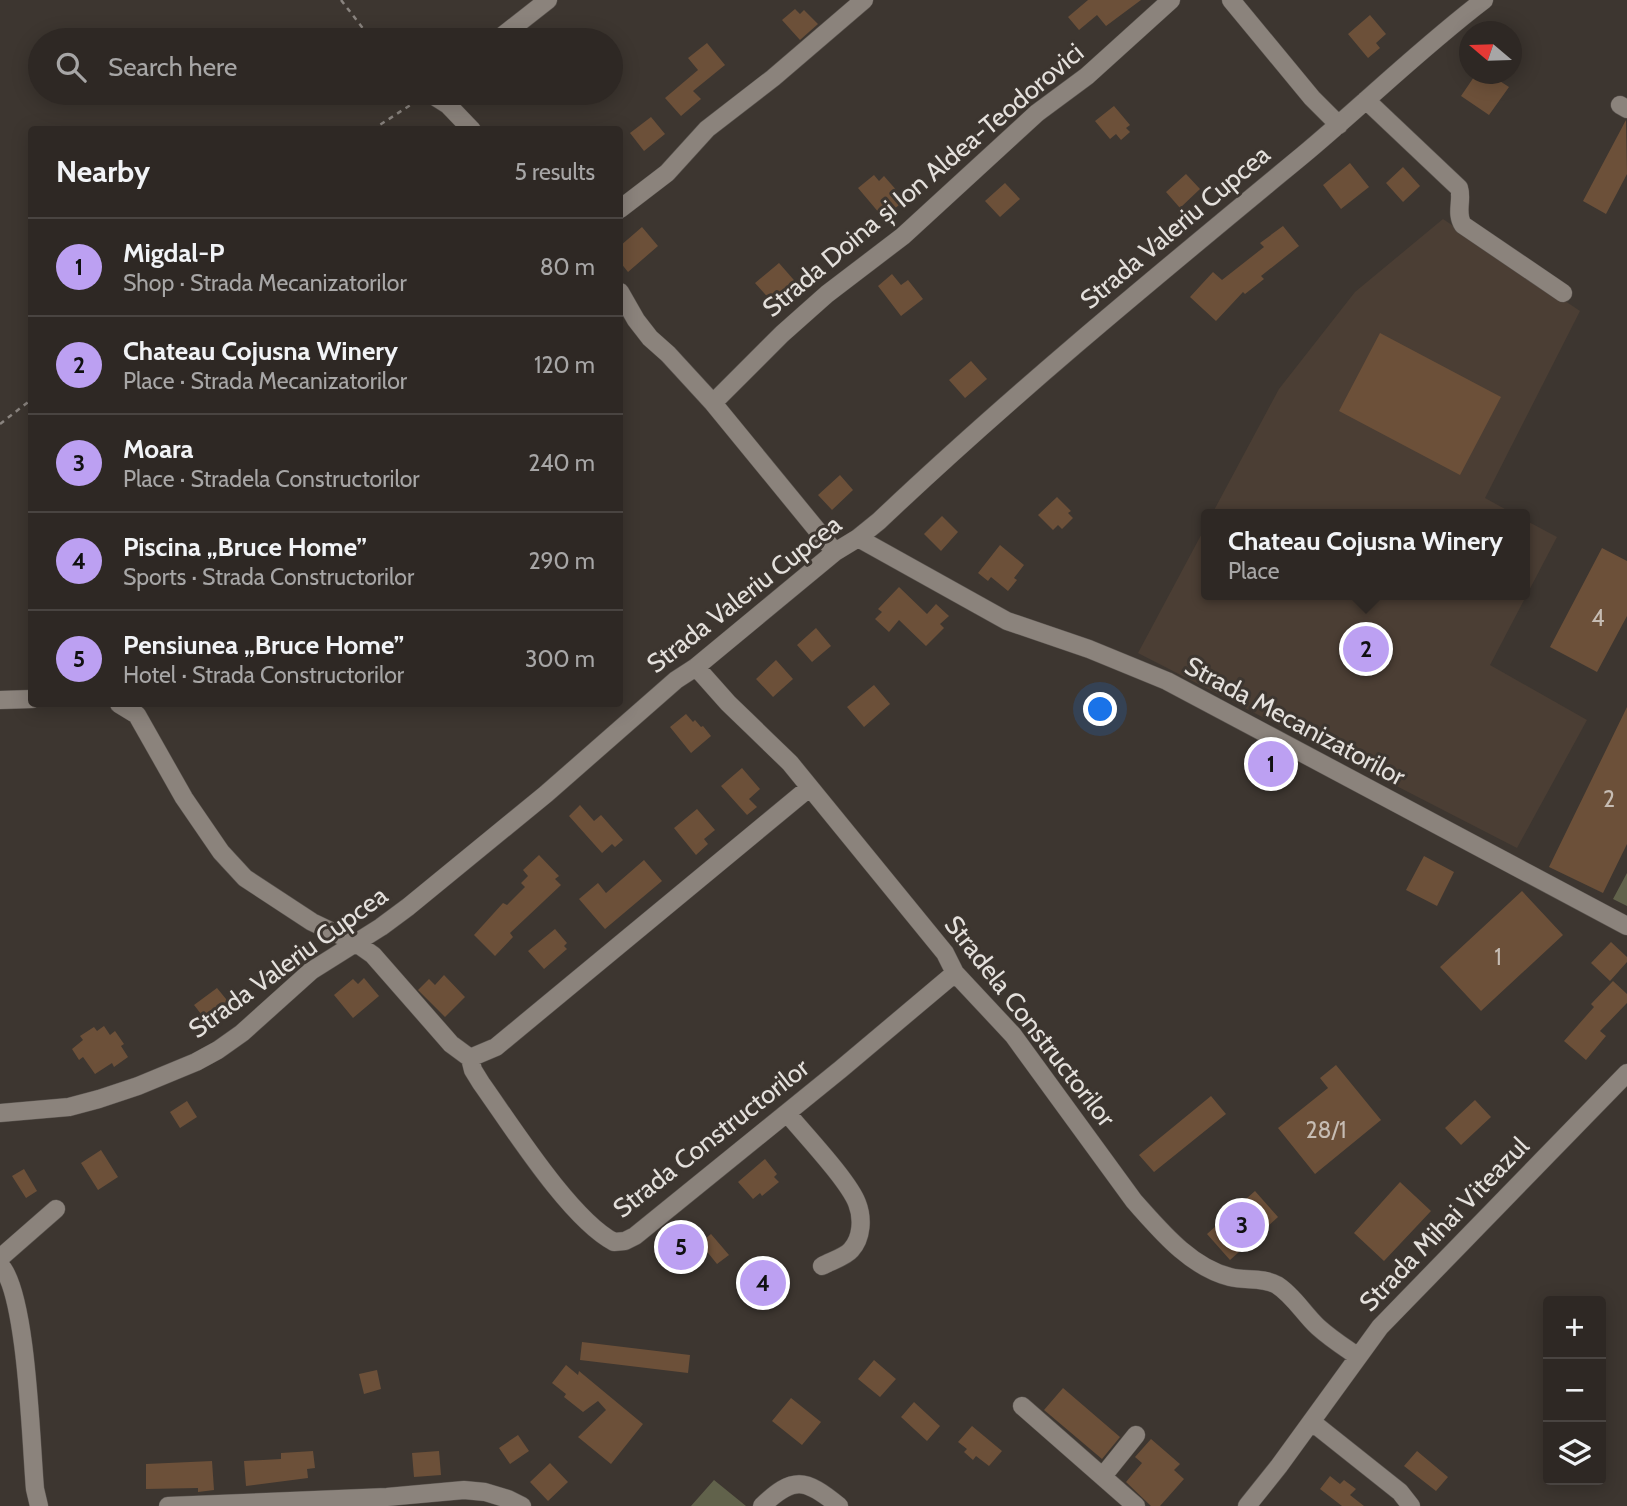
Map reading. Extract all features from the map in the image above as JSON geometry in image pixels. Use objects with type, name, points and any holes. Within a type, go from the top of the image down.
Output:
[{"type":"street","points":[[512,28],[548,0]]},
{"type":"street","points":[[623,207],[667,173],[707,129],[773,78],[864,0]]},
{"type":"street","name":"Strada Doina și Ion Aldea-Teodorovici","points":[[713,402],[827,294],[903,236],[1037,113],[1087,76],[1171,0]]},
{"type":"street","points":[[1231,0],[1312,98],[1339,125]]},
{"type":"street","name":"Strada Valeriu Cupcea","points":[[0,1113],[79,1104],[138,1086],[196,1062],[242,1033],[312,971],[408,907],[546,793],[676,680],[696,667],[835,552],[858,538],[1018,393],[1484,0]]},
{"type":"street","points":[[1366,100],[1459,188],[1459,219],[1463,225],[1563,293]]},
{"type":"street","points":[[448,105],[468,126]]},
{"type":"street","points":[[623,297],[650,338],[713,402],[835,552]]},
{"type":"street","name":"Strada Mecanizatorilor","points":[[858,538],[1007,621],[1089,649],[1167,681],[1627,926]]},
{"type":"street","name":"Stradela Constructorilor","points":[[696,667],[728,703],[790,763],[944,953],[955,973],[1013,1035],[1134,1201],[1195,1261],[1230,1277],[1274,1283],[1319,1328],[1357,1356]]},
{"type":"street","points":[[0,700],[28,699]]},
{"type":"street","name":"Strada Constructorilor","points":[[124,707],[136,715],[184,798],[221,852],[245,878],[312,922],[356,943],[373,955],[451,1044],[470,1058],[481,1083],[562,1194],[596,1229],[614,1242],[635,1236],[955,973]]},
{"type":"street","points":[[470,1058],[496,1047],[809,788]]},
{"type":"street","name":"Strada Mihai Viteazul","points":[[1247,1506],[1357,1356],[1413,1290],[1627,1073]]},
{"type":"street","points":[[787,1113],[838,1176],[856,1201],[860,1214],[858,1238],[850,1252],[822,1266]]},
{"type":"street","points":[[0,1258],[56,1209]]},
{"type":"street","points":[[0,1265],[12,1283],[20,1327],[27,1376],[35,1489],[39,1506]]},
{"type":"street","points":[[1022,1406],[1136,1506]]},
{"type":"street","points":[[1311,1422],[1400,1492],[1411,1506]]},
{"type":"street","points":[[1103,1476],[1136,1435]]},
{"type":"street","points":[[762,1506],[781,1488],[796,1483],[812,1488],[839,1506]]},
{"type":"street","points":[[168,1506],[316,1503],[464,1490],[485,1492],[522,1506]]},
{"type":"path","points":[[341,0],[363,28]]},
{"type":"path","points":[[378,126],[411,105]]},
{"type":"path","points":[[0,424],[28,402]]},
{"type":"shaded area","points":[[1443,219],[1580,311],[1485,498],[1505,509],[1215,509],[1279,389],[1355,292]]},
{"type":"shaded area","points":[[1530,523],[1557,537],[1530,589]]},
{"type":"shaded area","points":[[1201,535],[1201,600],[1524,600],[1490,665],[1587,720],[1517,848],[1138,653]]},
{"type":"green space","points":[[1627,873],[1627,906],[1613,899]]},
{"type":"green space","points":[[714,1480],[746,1506],[691,1506]]},
{"type":"building","points":[[1088,0],[1141,0],[1106,26],[1097,15],[1079,30],[1068,17]]},
{"type":"building","points":[[795,9],[800,14],[804,10],[818,24],[800,40],[782,20]]},
{"type":"building","points":[[1370,15],[1386,34],[1376,43],[1380,48],[1368,58],[1348,34]]},
{"type":"building","points":[[707,43],[725,65],[693,91],[701,99],[681,116],[665,98],[698,70],[688,58]]},
{"type":"building","points":[[1469,84],[1504,84],[1509,87],[1489,115],[1461,96]]},
{"type":"building","points":[[1114,106],[1130,125],[1126,128],[1130,132],[1121,140],[1116,134],[1110,139],[1095,121]]},
{"type":"building","points":[[651,117],[665,134],[644,151],[630,133]]},
{"type":"building","points":[[1626,120],[1627,174],[1606,214],[1583,201]]},
{"type":"building","points":[[1350,163],[1369,187],[1341,209],[1323,185]]},
{"type":"building","points":[[1403,167],[1420,186],[1403,202],[1386,183]]},
{"type":"building","points":[[1186,174],[1200,189],[1180,208],[1166,192]]},
{"type":"building","points":[[874,175],[879,181],[884,176],[905,200],[893,210],[890,206],[880,214],[858,188]]},
{"type":"building","points":[[1005,183],[1020,199],[1000,217],[985,201]]},
{"type":"building","points":[[1283,226],[1299,246],[1261,276],[1264,279],[1245,294],[1243,292],[1216,321],[1190,297],[1213,272],[1222,280],[1264,247],[1260,243]]},
{"type":"building","points":[[642,227],[658,246],[628,272],[623,266],[623,243]]},
{"type":"building","points":[[779,263],[800,287],[787,298],[791,302],[780,311],[755,283]]},
{"type":"building","points":[[892,274],[901,285],[908,280],[923,299],[901,316],[878,286]]},
{"type":"building","points":[[1380,333],[1501,397],[1460,475],[1339,411]]},
{"type":"building","points":[[971,361],[987,379],[965,398],[949,380]]},
{"type":"building","points":[[840,475],[853,490],[832,510],[818,495]]},
{"type":"building","points":[[1057,497],[1071,511],[1068,513],[1073,518],[1062,529],[1058,525],[1053,530],[1038,515]]},
{"type":"building","points":[[942,516],[958,532],[941,551],[924,534]]},
{"type":"building","points":[[1000,545],[1024,565],[1008,591],[991,577],[988,581],[978,573]]},
{"type":"building","points":[[1602,548],[1627,561],[1627,616],[1597,672],[1550,647]]},
{"type":"building","points":[[899,587],[927,614],[936,604],[949,616],[940,624],[944,628],[926,646],[899,620],[889,632],[875,619],[882,612],[878,609]]},
{"type":"building","points":[[816,628],[831,646],[812,662],[797,645]]},
{"type":"building","points":[[776,660],[793,679],[773,697],[756,679]]},
{"type":"building","points":[[874,685],[890,704],[864,727],[847,707]]},
{"type":"building","points":[[1627,707],[1627,844],[1603,893],[1549,867]]},
{"type":"building","points":[[686,714],[693,722],[695,720],[703,726],[711,736],[691,753],[670,727]]},
{"type":"building","points":[[742,768],[760,789],[749,799],[757,807],[747,815],[721,786]]},
{"type":"building","points":[[580,805],[594,821],[601,815],[623,840],[615,847],[612,844],[602,853],[569,816]]},
{"type":"building","points":[[697,809],[715,830],[704,839],[708,844],[696,855],[674,828]]},
{"type":"building","points":[[539,855],[559,876],[555,879],[561,885],[510,933],[513,937],[495,956],[474,935],[503,903],[507,905],[525,887],[521,883],[528,876],[523,870]]},
{"type":"building","points":[[1424,856],[1454,872],[1437,906],[1406,890]]},
{"type":"building","points":[[644,860],[662,881],[605,929],[579,899],[598,883],[606,893]]},
{"type":"building","points":[[1522,891],[1563,935],[1481,1011],[1440,967]]},
{"type":"building","points":[[555,929],[567,943],[564,946],[567,949],[544,969],[528,951]]},
{"type":"building","points":[[1611,942],[1627,957],[1627,962],[1610,981],[1591,963]]},
{"type":"building","points":[[444,975],[465,997],[445,1017],[418,990],[429,979],[435,985]]},
{"type":"building","points":[[364,978],[379,996],[353,1018],[334,995],[353,979],[358,984]]},
{"type":"building","points":[[1613,981],[1627,994],[1627,1003],[1600,1031],[1606,1036],[1586,1060],[1564,1041],[1594,1007],[1591,1004]]},
{"type":"building","points":[[217,988],[235,1010],[212,1028],[194,1005]]},
{"type":"building","points":[[104,1026],[110,1035],[115,1031],[124,1044],[121,1046],[128,1057],[114,1067],[112,1063],[95,1074],[83,1057],[79,1060],[72,1049],[83,1040],[80,1036],[94,1027],[97,1031]]},
{"type":"building","points":[[1336,1065],[1381,1120],[1315,1174],[1278,1128],[1328,1088],[1320,1078]]},
{"type":"building","points":[[1211,1096],[1226,1114],[1154,1172],[1139,1155]]},
{"type":"building","points":[[1475,1100],[1491,1117],[1461,1145],[1445,1128]]},
{"type":"building","points":[[187,1101],[197,1117],[180,1128],[170,1112]]},
{"type":"building","points":[[101,1150],[118,1177],[98,1190],[81,1163]]},
{"type":"building","points":[[765,1159],[777,1174],[774,1177],[779,1182],[762,1196],[760,1193],[753,1199],[738,1182]]},
{"type":"building","points":[[24,1169],[37,1191],[26,1198],[12,1176]]},
{"type":"building","points":[[1400,1182],[1431,1211],[1384,1261],[1354,1233]]},
{"type":"building","points":[[1255,1191],[1278,1217],[1230,1260],[1207,1234]]},
{"type":"building","points":[[689,1231],[702,1247],[683,1263],[668,1245],[681,1233],[683,1236]]},
{"type":"building","points":[[711,1234],[729,1255],[717,1264],[700,1243]]},
{"type":"building","points":[[582,1342],[690,1355],[688,1373],[580,1360]]},
{"type":"building","points":[[874,1360],[896,1379],[880,1397],[858,1379]]},
{"type":"building","points":[[566,1365],[578,1375],[579,1371],[643,1424],[611,1464],[578,1437],[606,1410],[598,1401],[583,1412],[552,1383]]},
{"type":"building","points":[[377,1370],[381,1389],[364,1394],[359,1374]]},
{"type":"building","points":[[1063,1388],[1120,1437],[1102,1459],[1044,1410]]},
{"type":"building","points":[[791,1398],[821,1422],[802,1445],[772,1421]]},
{"type":"building","points":[[914,1402],[940,1426],[927,1441],[901,1417]]},
{"type":"building","points":[[972,1426],[1002,1451],[989,1466],[976,1456],[973,1460],[964,1452],[967,1449],[958,1442]]},
{"type":"building","points":[[518,1435],[529,1451],[510,1464],[499,1448]]},
{"type":"building","points":[[1151,1439],[1180,1464],[1174,1470],[1184,1479],[1160,1506],[1151,1506],[1126,1482],[1142,1463],[1135,1457]]},
{"type":"building","points":[[313,1451],[315,1468],[307,1469],[308,1478],[246,1486],[244,1461],[281,1459],[281,1453]]},
{"type":"building","points":[[439,1451],[441,1475],[414,1477],[412,1453]]},
{"type":"building","points":[[1417,1451],[1448,1477],[1436,1491],[1404,1466]]},
{"type":"building","points":[[212,1461],[214,1490],[198,1492],[198,1488],[146,1489],[146,1464]]},
{"type":"building","points":[[550,1463],[568,1482],[548,1501],[530,1482]]},
{"type":"building","points":[[1330,1476],[1340,1484],[1344,1480],[1356,1489],[1350,1495],[1364,1506],[1342,1506],[1320,1489]]},
{"type":"place","name":"Chateau Cojusna Winery","points":[[1366,649]]},
{"type":"place","name":"Migdal-P","points":[[1271,764]]},
{"type":"place","name":"Moara","points":[[1242,1225]]},
{"type":"place","name":"Pensiunea „Bruce Home”","points":[[681,1247]]},
{"type":"place","name":"Piscina „Bruce Home”","points":[[763,1283]]}]
